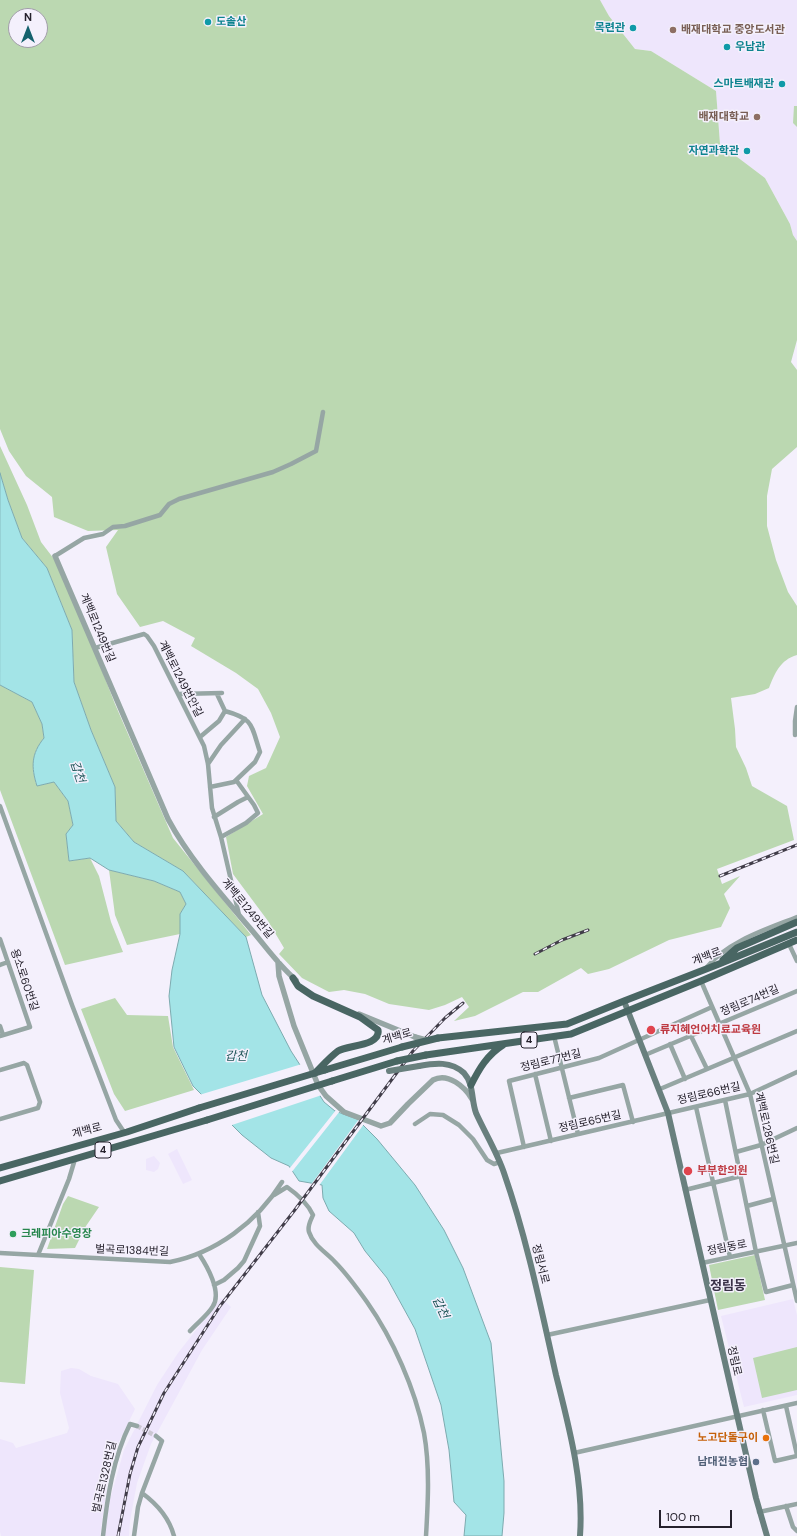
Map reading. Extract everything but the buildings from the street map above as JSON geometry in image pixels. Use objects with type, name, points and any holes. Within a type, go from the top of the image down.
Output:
[{"type":"main road","points":[[719,964],[736,948],[797,922]]},
{"type":"main road","name":"계백로","points":[[0,1168],[124,1132],[315,1073],[324,1068],[426,1040],[567,1024],[797,932]]},
{"type":"main road","name":"계백로","points":[[0,1181],[206,1120],[397,1060],[461,1049],[571,1034],[797,940]]},
{"type":"main road","points":[[293,978],[298,986],[313,996],[360,1017],[378,1030],[379,1034],[377,1038],[365,1044],[338,1051],[324,1068]]},
{"type":"main road","name":"정림로","points":[[624,1001],[638,1040],[660,1089],[668,1113],[759,1512],[767,1536]]},
{"type":"main road","points":[[471,1085],[484,1063],[493,1052],[503,1044]]},
{"type":"main road","points":[[377,1066],[389,1071],[434,1063],[450,1064],[465,1074],[471,1085]]},
{"type":"main road","name":"정림서로","points":[[471,1085],[472,1099],[476,1113],[497,1153],[514,1204],[547,1335],[574,1453],[580,1507],[580,1536]]},
{"type":"street","name":"계백로1249번길","points":[[323,412],[316,451],[305,457],[273,472],[179,499],[169,504],[160,515],[125,526],[113,527],[103,534],[84,538],[55,556],[177,837],[278,962],[304,987],[317,995],[415,1037],[426,1040]]},
{"type":"street","name":"계백로1249번안길","points":[[95,648],[140,634],[148,636],[179,694],[204,746],[208,764],[210,798],[214,817],[221,837],[239,915]]},
{"type":"street","points":[[179,694],[220,693],[225,711],[240,715],[250,724],[260,752],[255,762],[234,782],[210,787]]},
{"type":"street","points":[[795,735],[797,707]]},
{"type":"street","name":"계백로1249번안길","points":[[200,737],[218,721],[225,711]]},
{"type":"street","points":[[208,764],[221,745],[245,719]]},
{"type":"street","points":[[221,837],[246,823],[258,814],[236,780]]},
{"type":"street","points":[[214,817],[238,802],[248,798]]},
{"type":"street","points":[[0,806],[72,1005],[116,1120],[124,1132]]},
{"type":"street","points":[[706,969],[714,959],[740,942],[797,917]]},
{"type":"street","name":"용소로60번길","points":[[0,939],[30,1027],[2,1036]]},
{"type":"street","points":[[789,944],[797,961]]},
{"type":"street","points":[[0,965],[8,962]]},
{"type":"street","points":[[278,962],[279,976],[294,1026],[318,1085],[337,1107],[349,1114],[384,1126],[390,1123],[433,1080],[438,1077],[443,1077],[453,1081],[469,1094],[472,1099]]},
{"type":"street","name":"계백로1286번길","points":[[701,981],[750,1094],[797,1301]]},
{"type":"street","name":"정림로74번길","points":[[645,1056],[670,1044],[797,991]]},
{"type":"street","points":[[638,1040],[712,1007]]},
{"type":"street","points":[[0,1026],[2,1036]]},
{"type":"street","points":[[660,1089],[797,1031]]},
{"type":"street","points":[[554,1036],[578,1134]]},
{"type":"street","points":[[691,1036],[707,1069]]},
{"type":"street","name":"정림로77번길","points":[[524,1147],[509,1081],[599,1058],[638,1040]]},
{"type":"street","points":[[670,1044],[685,1079]]},
{"type":"street","points":[[0,1070],[24,1063],[28,1065],[40,1102],[38,1108],[0,1120]]},
{"type":"street","name":"정림로66번길","points":[[668,1113],[750,1094],[797,1072]]},
{"type":"street","name":"정림로65번길","points":[[535,1074],[551,1141]]},
{"type":"street","name":"정림로65번길","points":[[569,1098],[623,1085],[632,1122]]},
{"type":"street","points":[[725,1100],[756,1252]]},
{"type":"street","points":[[696,1107],[730,1257]]},
{"type":"street","name":"정림로65번길","points":[[497,1153],[668,1113]]},
{"type":"street","points":[[415,1124],[430,1114],[443,1115],[459,1124],[473,1138],[487,1160],[494,1164],[500,1162]]},
{"type":"street","points":[[736,1152],[761,1145],[797,1128]]},
{"type":"street","points":[[38,1255],[76,1159]]},
{"type":"street","points":[[685,1190],[741,1176]]},
{"type":"street","name":"벌곡로1384번길","points":[[0,1252],[170,1262],[199,1254],[224,1240],[241,1228],[258,1212],[274,1194],[282,1182]]},
{"type":"street","points":[[274,1194],[287,1187],[302,1199],[312,1211],[313,1215],[309,1232],[314,1240],[335,1261],[380,1320],[411,1388],[424,1434],[428,1474],[426,1536]]},
{"type":"street","points":[[747,1206],[774,1199]]},
{"type":"street","points":[[214,1285],[224,1280],[244,1261],[260,1226],[258,1212]]},
{"type":"street","name":"정림동로","points":[[702,1263],[797,1243]]},
{"type":"street","name":"정림동로","points":[[756,1252],[766,1292],[793,1285]]},
{"type":"street","points":[[190,1331],[212,1308],[216,1301],[214,1285],[199,1254]]},
{"type":"street","points":[[547,1335],[710,1300]]},
{"type":"street","points":[[574,1453],[797,1403]]},
{"type":"street","points":[[763,1410],[775,1461],[797,1456],[786,1406]]},
{"type":"street","name":"벌곡로1328번길","points":[[103,1536],[106,1511],[117,1459],[130,1424],[137,1426]]},
{"type":"street","points":[[134,1536],[138,1507],[142,1493],[162,1440],[156,1436]]},
{"type":"street","points":[[142,1493],[160,1509],[171,1526],[174,1536]]},
{"type":"street","points":[[759,1512],[797,1504]]},
{"type":"street","points":[[786,1506],[793,1527],[797,1531]]},
{"type":"shaded area","name":"배재대학교","points":[[600,0],[797,0],[797,241],[793,235],[790,224],[765,178],[720,144],[716,91],[651,51],[635,49],[609,16]]},
{"type":"shaded area","points":[[177,1149],[192,1180],[183,1184],[168,1154]]},
{"type":"shaded area","points":[[154,1156],[160,1163],[158,1169],[154,1172],[146,1170],[146,1159]]},
{"type":"shaded area","points":[[221,1298],[231,1307],[202,1350],[151,1444],[137,1483],[130,1521],[129,1536],[104,1536],[109,1503],[124,1450],[157,1385],[178,1353]]},
{"type":"shaded area","points":[[793,1299],[797,1315],[797,1395],[744,1407],[721,1316]]},
{"type":"shaded area","points":[[71,1368],[79,1369],[91,1376],[118,1384],[135,1409],[118,1444],[109,1472],[100,1536],[1,1536],[0,1439],[13,1443],[16,1448],[67,1433],[69,1428],[60,1393],[61,1371]]},
{"type":"green space","points":[[0,0],[600,0],[609,16],[635,49],[651,51],[716,91],[720,144],[765,178],[790,224],[793,235],[797,241],[797,340],[791,362],[797,370],[797,447],[772,469],[767,496],[767,526],[776,560],[788,592],[797,606],[797,655],[786,660],[782,664],[776,672],[769,688],[755,694],[731,698],[736,747],[746,768],[752,786],[787,806],[794,840],[717,869],[722,884],[740,876],[724,894],[730,908],[721,927],[669,940],[609,969],[588,974],[581,968],[538,992],[523,992],[475,1016],[454,1021],[469,1007],[462,997],[445,1005],[429,1010],[389,1004],[365,994],[344,990],[329,992],[302,978],[279,954],[284,948],[268,921],[233,874],[226,837],[263,814],[247,786],[249,776],[266,768],[280,737],[271,713],[258,689],[236,673],[191,646],[195,638],[163,621],[140,627],[117,594],[106,547],[118,530],[88,531],[54,517],[52,497],[26,476],[9,451],[0,429]]},
{"type":"green space","points":[[794,106],[797,106],[797,127],[793,123]]},
{"type":"green space","points":[[0,446],[27,505],[41,542],[54,559],[87,632],[115,704],[173,838],[251,935],[246,937],[183,871],[134,842],[116,821],[115,787],[91,730],[74,682],[72,630],[47,568],[22,538],[0,473]]},
{"type":"green space","points":[[0,685],[32,702],[42,724],[44,738],[34,755],[33,761],[37,786],[54,782],[68,801],[73,825],[66,834],[69,861],[90,858],[99,876],[111,922],[123,952],[65,965],[0,790]]},
{"type":"green space","points":[[109,870],[154,881],[180,892],[186,904],[180,914],[180,934],[127,945],[115,915]]},
{"type":"green space","points":[[115,998],[127,1015],[168,1016],[173,1047],[194,1090],[125,1111],[114,1094],[81,1009]]},
{"type":"green space","points":[[68,1196],[99,1207],[86,1226],[75,1248],[47,1249],[63,1204]]},
{"type":"green space","points":[[755,1255],[765,1300],[718,1310],[709,1265]]},
{"type":"green space","points":[[0,1267],[34,1270],[25,1384],[0,1382]]},
{"type":"green space","points":[[797,1347],[797,1390],[762,1398],[753,1358]]},
{"type":"water","name":"갑천","points":[[0,473],[22,538],[47,568],[72,630],[74,682],[91,730],[115,787],[116,821],[134,842],[183,871],[246,937],[262,995],[291,1051],[324,1102],[335,1111],[357,1119],[377,1139],[415,1185],[444,1230],[463,1268],[491,1343],[504,1481],[502,1536],[464,1536],[466,1515],[454,1502],[449,1450],[441,1405],[415,1329],[387,1278],[365,1251],[354,1233],[329,1211],[323,1198],[322,1185],[299,1181],[289,1166],[271,1158],[242,1135],[193,1086],[174,1047],[169,996],[172,970],[180,934],[180,914],[186,904],[180,892],[154,881],[109,870],[90,858],[69,861],[66,834],[73,825],[68,801],[54,782],[37,786],[34,773],[34,755],[44,738],[42,724],[32,702],[0,685]]},
{"type":"pier","points":[[302,1064],[322,1095],[229,1126],[199,1095]]},
{"type":"pier","points":[[336,1110],[340,1111],[291,1173],[289,1169]]},
{"type":"pier","points":[[359,1119],[364,1124],[318,1187],[310,1186]]},
{"type":"tunnel","points":[[137,1426],[156,1436]]},
{"type":"railway","points":[[720,876],[797,845]]},
{"type":"railway","points":[[535,954],[562,940],[588,930]]},
{"type":"railway","points":[[118,1536],[130,1474],[138,1447],[164,1393],[220,1306],[294,1211],[413,1051],[445,1018],[463,1003]]},
{"type":"place","name":"도솔산","points":[[208,22]]},
{"type":"place","name":"목련관","points":[[633,28]]},
{"type":"place","name":"배재대학교 중앙도서관","points":[[673,30]]},
{"type":"place","name":"우남관","points":[[727,47]]},
{"type":"place","name":"스마트배재관","points":[[782,84]]},
{"type":"place","name":"배재대학교","points":[[757,117]]},
{"type":"place","name":"자연과학관","points":[[747,151]]},
{"type":"place","name":"류지혜언어치료교육원","points":[[651,1030]]},
{"type":"place","name":"부부한의원","points":[[688,1171]]},
{"type":"place","name":"크레피아수영장","points":[[13,1234]]},
{"type":"place","name":"노고단돌구이","points":[[766,1438]]},
{"type":"place","name":"남대전농협","points":[[756,1462]]},
{"type":"district","name":"정림동","points":[[728,1287]]}]
